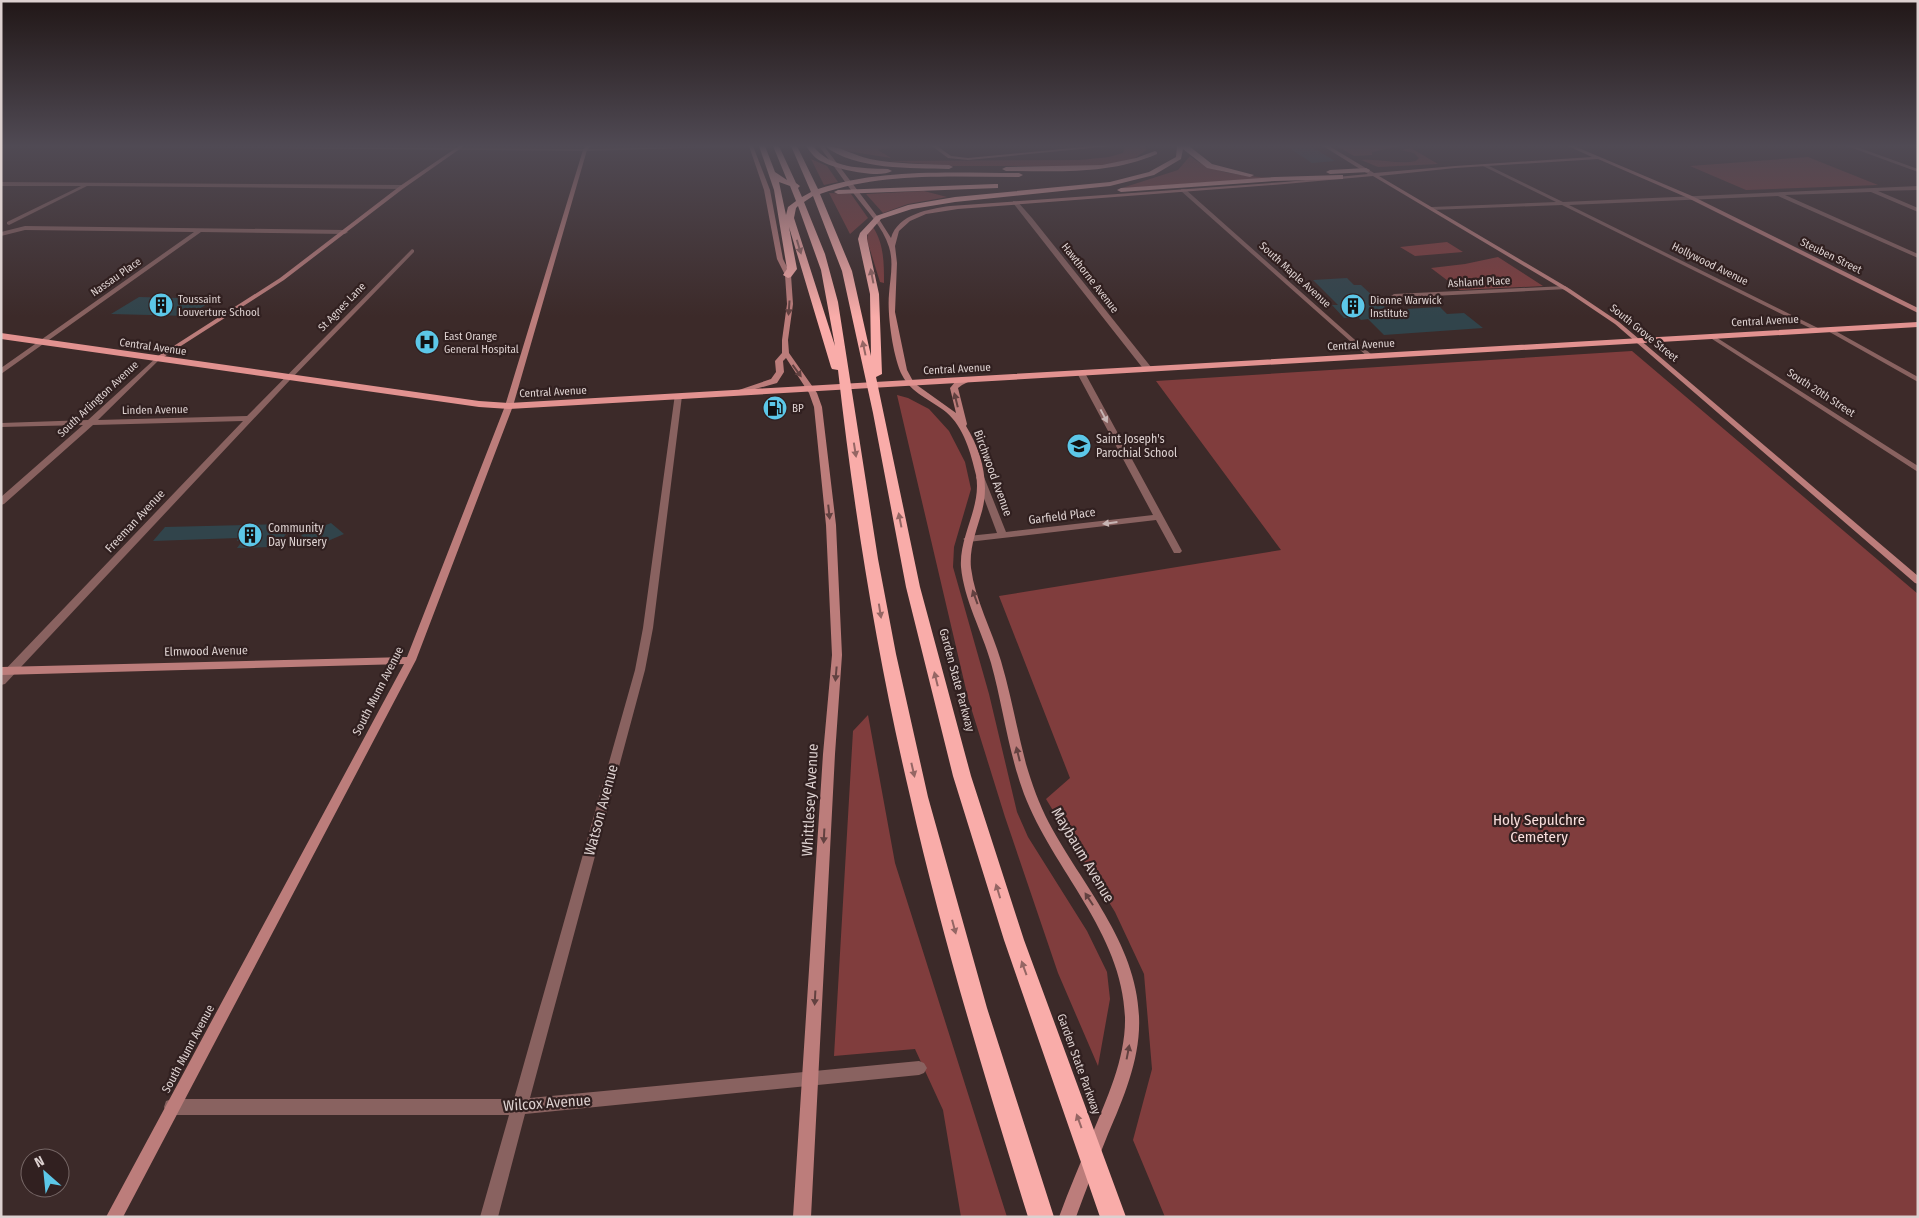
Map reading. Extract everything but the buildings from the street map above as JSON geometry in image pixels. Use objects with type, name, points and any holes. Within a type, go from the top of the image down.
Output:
[{"type":"highway","points":[[780,203],[792,269],[788,275]]},
{"type":"highway","points":[[798,203],[792,207],[790,218],[847,402]]},
{"type":"highway","points":[[801,203],[821,254],[829,282],[881,620],[912,767],[962,959],[1041,1217]]},
{"type":"highway","name":"Garden State Parkway","points":[[820,203],[847,271],[879,413],[913,586],[964,784],[1014,940],[1113,1217]]},
{"type":"highway","points":[[879,413],[874,290],[862,240],[865,230],[874,222],[887,215],[918,205],[932,203]]},
{"type":"main road","name":"South Arlington Avenue","points":[[157,359],[282,279],[382,203]]},
{"type":"main road","name":"South Munn Avenue","points":[[114,1217],[411,660],[509,406],[570,203]]},
{"type":"main road","points":[[730,393],[774,381],[780,372],[779,361],[786,353],[785,340],[790,304],[788,275],[784,271],[780,259],[769,203]]},
{"type":"main road","points":[[864,203],[892,246]]},
{"type":"main road","points":[[911,383],[903,372],[892,312],[894,269],[892,246],[895,232],[900,226],[922,214],[958,207],[1005,203]]},
{"type":"main road","name":"South Grove Street","points":[[1421,203],[1565,288],[1617,323],[1918,581]]},
{"type":"main road","name":"Steuben Street","points":[[1702,203],[1918,311]]},
{"type":"main road","name":"Central Avenue","points":[[1,336],[287,378],[479,404],[509,406],[1918,324]]},
{"type":"main road","name":"Whittlesey Avenue","points":[[786,353],[810,388],[818,407],[826,484],[837,649],[802,1217]]},
{"type":"main road","points":[[965,429],[954,388],[959,382],[970,379]]},
{"type":"main road","name":"Birchwood Avenue","points":[[911,383],[950,411],[965,429],[980,477]]},
{"type":"main road","name":"Maybaum Avenue","points":[[980,477],[981,496],[968,539],[967,573],[998,666],[1018,755],[1031,797],[1053,843],[1101,919],[1116,952],[1128,984],[1132,1016],[1132,1035],[1128,1055],[1115,1098],[1067,1217]]},
{"type":"main road","name":"Elmwood Avenue","points":[[6,671],[411,660]]},
{"type":"street","points":[[9,223],[50,203]]},
{"type":"street","name":"Hawthorne Avenue","points":[[1016,203],[1030,218],[1148,369]]},
{"type":"street","name":"South Maple Avenue","points":[[1197,203],[1370,356]]},
{"type":"street","name":"Hollywood Avenue","points":[[1562,203],[1823,329],[1918,380]]},
{"type":"street","points":[[1432,209],[1565,203]]},
{"type":"street","points":[[1797,203],[1918,256]]},
{"type":"street","points":[[1901,203],[1918,210]]},
{"type":"street","points":[[1,224],[21,225],[18,228]]},
{"type":"street","points":[[1,234],[18,228],[345,232]]},
{"type":"street","name":"Nassau Place","points":[[1,372],[200,230]]},
{"type":"street","name":"St Agnes Lane","points":[[287,378],[412,251]]},
{"type":"street","name":"Ashland Place","points":[[1394,296],[1565,288]]},
{"type":"street","name":"South 20th Street","points":[[1711,336],[1918,470]]},
{"type":"street","name":"South Arlington Avenue","points":[[1,502],[90,423],[157,359]]},
{"type":"street","points":[[1081,373],[1177,551]]},
{"type":"street","name":"Freeman Avenue","points":[[1,681],[6,671],[287,378]]},
{"type":"street","name":"Watson Avenue","points":[[489,1217],[640,670],[648,628],[678,396]]},
{"type":"street","name":"Linden Avenue","points":[[1,425],[249,418]]},
{"type":"street","name":"Birchwood Avenue","points":[[980,477],[1003,536]]},
{"type":"street","name":"Garfield Place","points":[[968,539],[1158,517]]},
{"type":"street","name":"Wilcox Avenue","points":[[172,1107],[520,1106],[920,1068]]},
{"type":"green space","points":[[834,203],[857,203],[868,218],[850,234]]},
{"type":"green space","points":[[874,203],[914,203],[908,204],[883,213]]},
{"type":"green space","points":[[873,227],[881,247],[884,283],[880,282],[867,240],[868,233]]},
{"type":"green space","points":[[1447,242],[1463,252],[1415,256],[1400,247]]},
{"type":"green space","points":[[1498,257],[1543,286],[1460,290],[1431,268],[1465,264]]},
{"type":"green space","name":"Holy Sepulchre Cemetery","points":[[1632,351],[1918,594],[1918,1217],[1165,1217],[1133,1140],[1152,1069],[1144,974],[1115,912],[1046,799],[1070,778],[999,596],[1281,550],[1156,381]]},
{"type":"green space","points":[[897,395],[908,398],[929,409],[949,431],[965,462],[971,489],[954,547],[953,567],[989,694],[1017,812],[1028,837],[1087,931],[1107,972],[1110,999],[1098,1066],[1058,973],[1005,817],[968,698]]},
{"type":"green space","points":[[868,715],[895,863],[1007,1217],[961,1217],[943,1110],[915,1049],[834,1056],[853,731]]},
{"type":"place","name":"Toussaint Louverture School","points":[[161,305]]},
{"type":"place","name":"Dionne Warwick Institute","points":[[1353,306]]},
{"type":"place","name":"East Orange General Hospital","points":[[427,342]]},
{"type":"place","name":"BP","points":[[775,408]]},
{"type":"place","name":"Saint Joseph's Parochial School","points":[[1079,446]]},
{"type":"place","name":"Community Day Nursery","points":[[250,535]]}]
